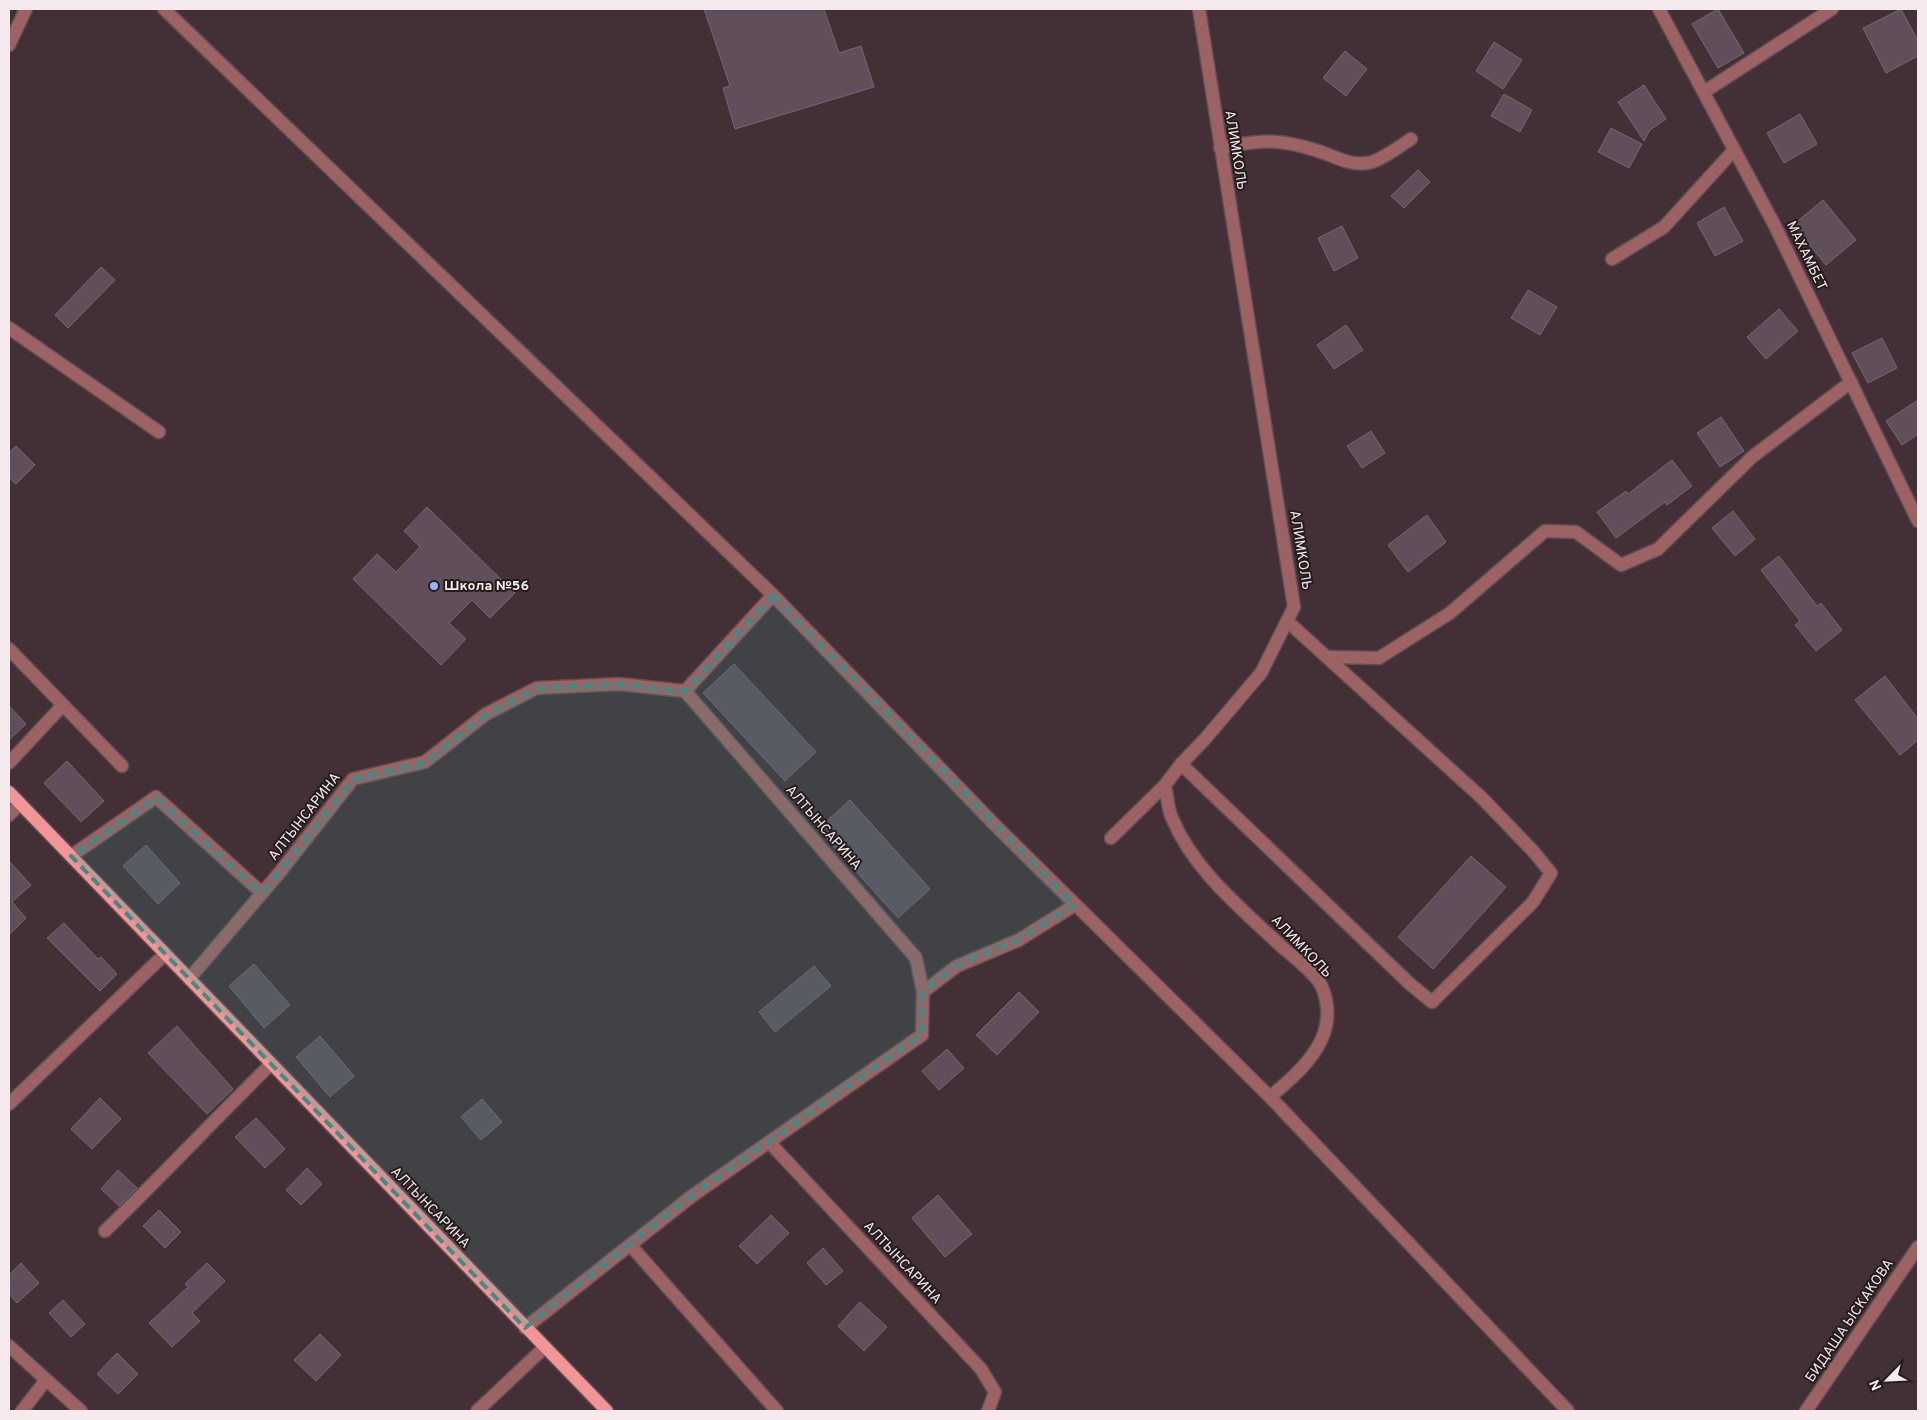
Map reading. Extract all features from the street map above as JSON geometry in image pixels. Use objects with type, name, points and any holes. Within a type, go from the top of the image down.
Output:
[{"type":"main road","name":"АЛТЫНСАРИНА","points":[[9,792],[544,1348],[607,1411]]},
{"type":"street","points":[[9,45],[26,9]]},
{"type":"street","points":[[164,9],[773,595],[1075,905],[1270,1097],[1568,1411]]},
{"type":"street","name":"АЛИМКОЛЬ","points":[[1199,9],[1294,608],[1262,673],[1181,764],[1165,785],[1172,818],[1197,862],[1242,910],[1322,985],[1328,1011],[1322,1040],[1303,1068],[1270,1097]]},
{"type":"street","name":"МАХАМБЕТ","points":[[1658,9],[1774,224],[1918,521]]},
{"type":"street","points":[[1704,92],[1832,9]]},
{"type":"street","points":[[1220,148],[1274,140],[1316,150],[1348,163],[1368,164],[1412,139]]},
{"type":"street","points":[[1612,259],[1664,227],[1734,150]]},
{"type":"street","points":[[9,328],[159,432]]},
{"type":"street","points":[[1327,657],[1379,658],[1450,613],[1545,531],[1576,532],[1621,564],[1658,549],[1752,457],[1851,382]]},
{"type":"street","points":[[685,691],[773,595]]},
{"type":"street","points":[[1181,764],[1410,984],[1432,1002],[1533,902],[1551,873],[1533,851],[1482,798],[1287,620]]},
{"type":"street","points":[[9,650],[122,766]]},
{"type":"street","name":"АЛТЫНСАРИНА","points":[[189,979],[262,893],[353,779],[425,762],[486,714],[537,688],[619,684],[685,691],[916,958],[923,992],[922,1035],[692,1196],[525,1328]]},
{"type":"street","points":[[9,763],[63,705]]},
{"type":"street","points":[[1111,838],[1165,785]]},
{"type":"street","points":[[71,856],[156,797],[262,893]]},
{"type":"street","points":[[9,815],[20,804]]},
{"type":"street","points":[[923,992],[957,966],[1019,940],[1075,905]]},
{"type":"street","points":[[9,1104],[164,954]]},
{"type":"street","points":[[105,1231],[174,1165],[215,1119],[271,1064]]},
{"type":"street","name":"АЛТЫНСАРИНА","points":[[769,1142],[980,1369],[995,1392],[988,1411]]},
{"type":"street","points":[[631,1246],[777,1411]]},
{"type":"street","name":"БИДАША ЫСКАКОВА","points":[[1806,1411],[1918,1247]]},
{"type":"street","points":[[9,1346],[81,1411]]},
{"type":"street","points":[[477,1411],[544,1348]]},
{"type":"street","points":[[22,1411],[46,1380]]},
{"type":"highlighted area","points":[[773,595],[1075,905],[1019,940],[957,966],[923,992],[922,1035],[692,1196],[525,1328],[71,856],[156,797],[262,893],[353,779],[425,762],[486,714],[537,688],[619,684],[685,691]]},
{"type":"building","points":[[704,9],[824,9],[839,53],[861,46],[874,87],[735,129],[723,88],[730,86]]},
{"type":"building","points":[[1718,9],[1744,53],[1718,68],[1692,24]]},
{"type":"building","points":[[1901,9],[1918,41],[1918,56],[1886,73],[1863,28]]},
{"type":"building","points":[[1494,42],[1522,60],[1503,89],[1476,71]]},
{"type":"building","points":[[1345,51],[1367,69],[1346,96],[1323,78]]},
{"type":"building","points":[[1644,85],[1666,119],[1650,130],[1644,141],[1618,102]]},
{"type":"building","points":[[1504,94],[1532,110],[1520,132],[1491,116]]},
{"type":"building","points":[[1800,114],[1817,144],[1784,163],[1767,133]]},
{"type":"building","points":[[1611,128],[1642,144],[1629,168],[1598,152]]},
{"type":"building","points":[[1418,170],[1430,182],[1404,208],[1391,196]]},
{"type":"building","points":[[1823,200],[1856,240],[1826,265],[1793,225]]},
{"type":"building","points":[[1724,207],[1743,241],[1715,256],[1697,223]]},
{"type":"building","points":[[1342,226],[1358,258],[1334,271],[1318,238]]},
{"type":"building","points":[[101,267],[115,280],[68,328],[55,315]]},
{"type":"building","points":[[1528,290],[1557,307],[1540,335],[1511,318]]},
{"type":"building","points":[[1779,309],[1798,331],[1766,359],[1747,337]]},
{"type":"building","points":[[1346,325],[1363,350],[1334,369],[1317,345]]},
{"type":"building","points":[[1882,338],[1897,368],[1868,383],[1852,353]]},
{"type":"building","points":[[1918,400],[1918,434],[1902,445],[1886,421]]},
{"type":"building","points":[[1721,417],[1744,451],[1720,467],[1697,433]]},
{"type":"building","points":[[1371,431],[1385,453],[1362,468],[1347,446]]},
{"type":"building","points":[[16,446],[35,465],[16,484],[9,478],[9,453]]},
{"type":"building","points":[[1672,460],[1692,486],[1667,505],[1665,502],[1616,538],[1597,512],[1626,491],[1628,494]]},
{"type":"building","name":"Школа №56","points":[[427,507],[515,593],[490,618],[472,600],[449,623],[466,639],[441,665],[353,579],[377,554],[396,572],[420,547],[404,531]]},
{"type":"building","points":[[1733,511],[1755,539],[1735,556],[1712,528]]},
{"type":"building","points":[[1427,515],[1446,542],[1408,572],[1388,545]]},
{"type":"building","points":[[1779,556],[1817,606],[1821,603],[1842,630],[1816,651],[1795,625],[1800,621],[1761,570]]},
{"type":"building","points":[[734,664],[816,752],[785,781],[703,693]]},
{"type":"building","points":[[1885,676],[1918,719],[1918,740],[1900,755],[1855,700]]},
{"type":"building","points":[[9,706],[26,724],[9,740]]},
{"type":"building","points":[[67,761],[104,801],[81,822],[44,783]]},
{"type":"building","points":[[850,800],[930,889],[898,918],[818,829]]},
{"type":"building","points":[[146,845],[180,883],[158,904],[123,866]]},
{"type":"building","points":[[1471,856],[1506,887],[1433,969],[1398,937]]},
{"type":"building","points":[[9,861],[31,885],[12,902],[26,918],[9,935]]},
{"type":"building","points":[[64,923],[98,959],[101,957],[117,974],[100,991],[47,938]]},
{"type":"building","points":[[254,964],[290,1005],[264,1028],[229,986]]},
{"type":"building","points":[[814,966],[831,986],[775,1032],[759,1012]]},
{"type":"building","points":[[1019,992],[1039,1012],[997,1055],[976,1035]]},
{"type":"building","points":[[177,1026],[233,1089],[207,1114],[148,1053]]},
{"type":"building","points":[[320,1036],[354,1076],[330,1097],[296,1057]]},
{"type":"building","points":[[947,1049],[964,1068],[939,1090],[922,1071]]},
{"type":"building","points":[[100,1098],[121,1119],[92,1149],[71,1129]]},
{"type":"building","points":[[482,1099],[502,1122],[481,1140],[461,1117]]},
{"type":"building","points":[[256,1118],[285,1149],[265,1168],[235,1137]]},
{"type":"building","points":[[307,1168],[322,1184],[301,1205],[286,1190]]},
{"type":"building","points":[[118,1170],[137,1188],[119,1206],[101,1189]]},
{"type":"building","points":[[938,1195],[972,1234],[945,1257],[912,1218]]},
{"type":"building","points":[[159,1210],[181,1232],[165,1248],[143,1226]]},
{"type":"building","points":[[771,1215],[789,1233],[757,1264],[739,1246]]},
{"type":"building","points":[[823,1248],[843,1271],[826,1285],[807,1263]]},
{"type":"building","points":[[21,1263],[39,1283],[17,1303],[9,1294],[9,1275]]},
{"type":"building","points":[[207,1263],[225,1281],[192,1313],[200,1321],[172,1347],[149,1323],[188,1287],[185,1284]]},
{"type":"building","points":[[63,1300],[85,1324],[71,1337],[49,1313]]},
{"type":"building","points":[[860,1302],[887,1327],[864,1351],[838,1326]]},
{"type":"building","points":[[320,1334],[341,1355],[316,1381],[294,1360]]},
{"type":"building","points":[[117,1353],[138,1374],[118,1394],[97,1374]]},
{"type":"place","name":"Школа №56","points":[[434,586]]}]
